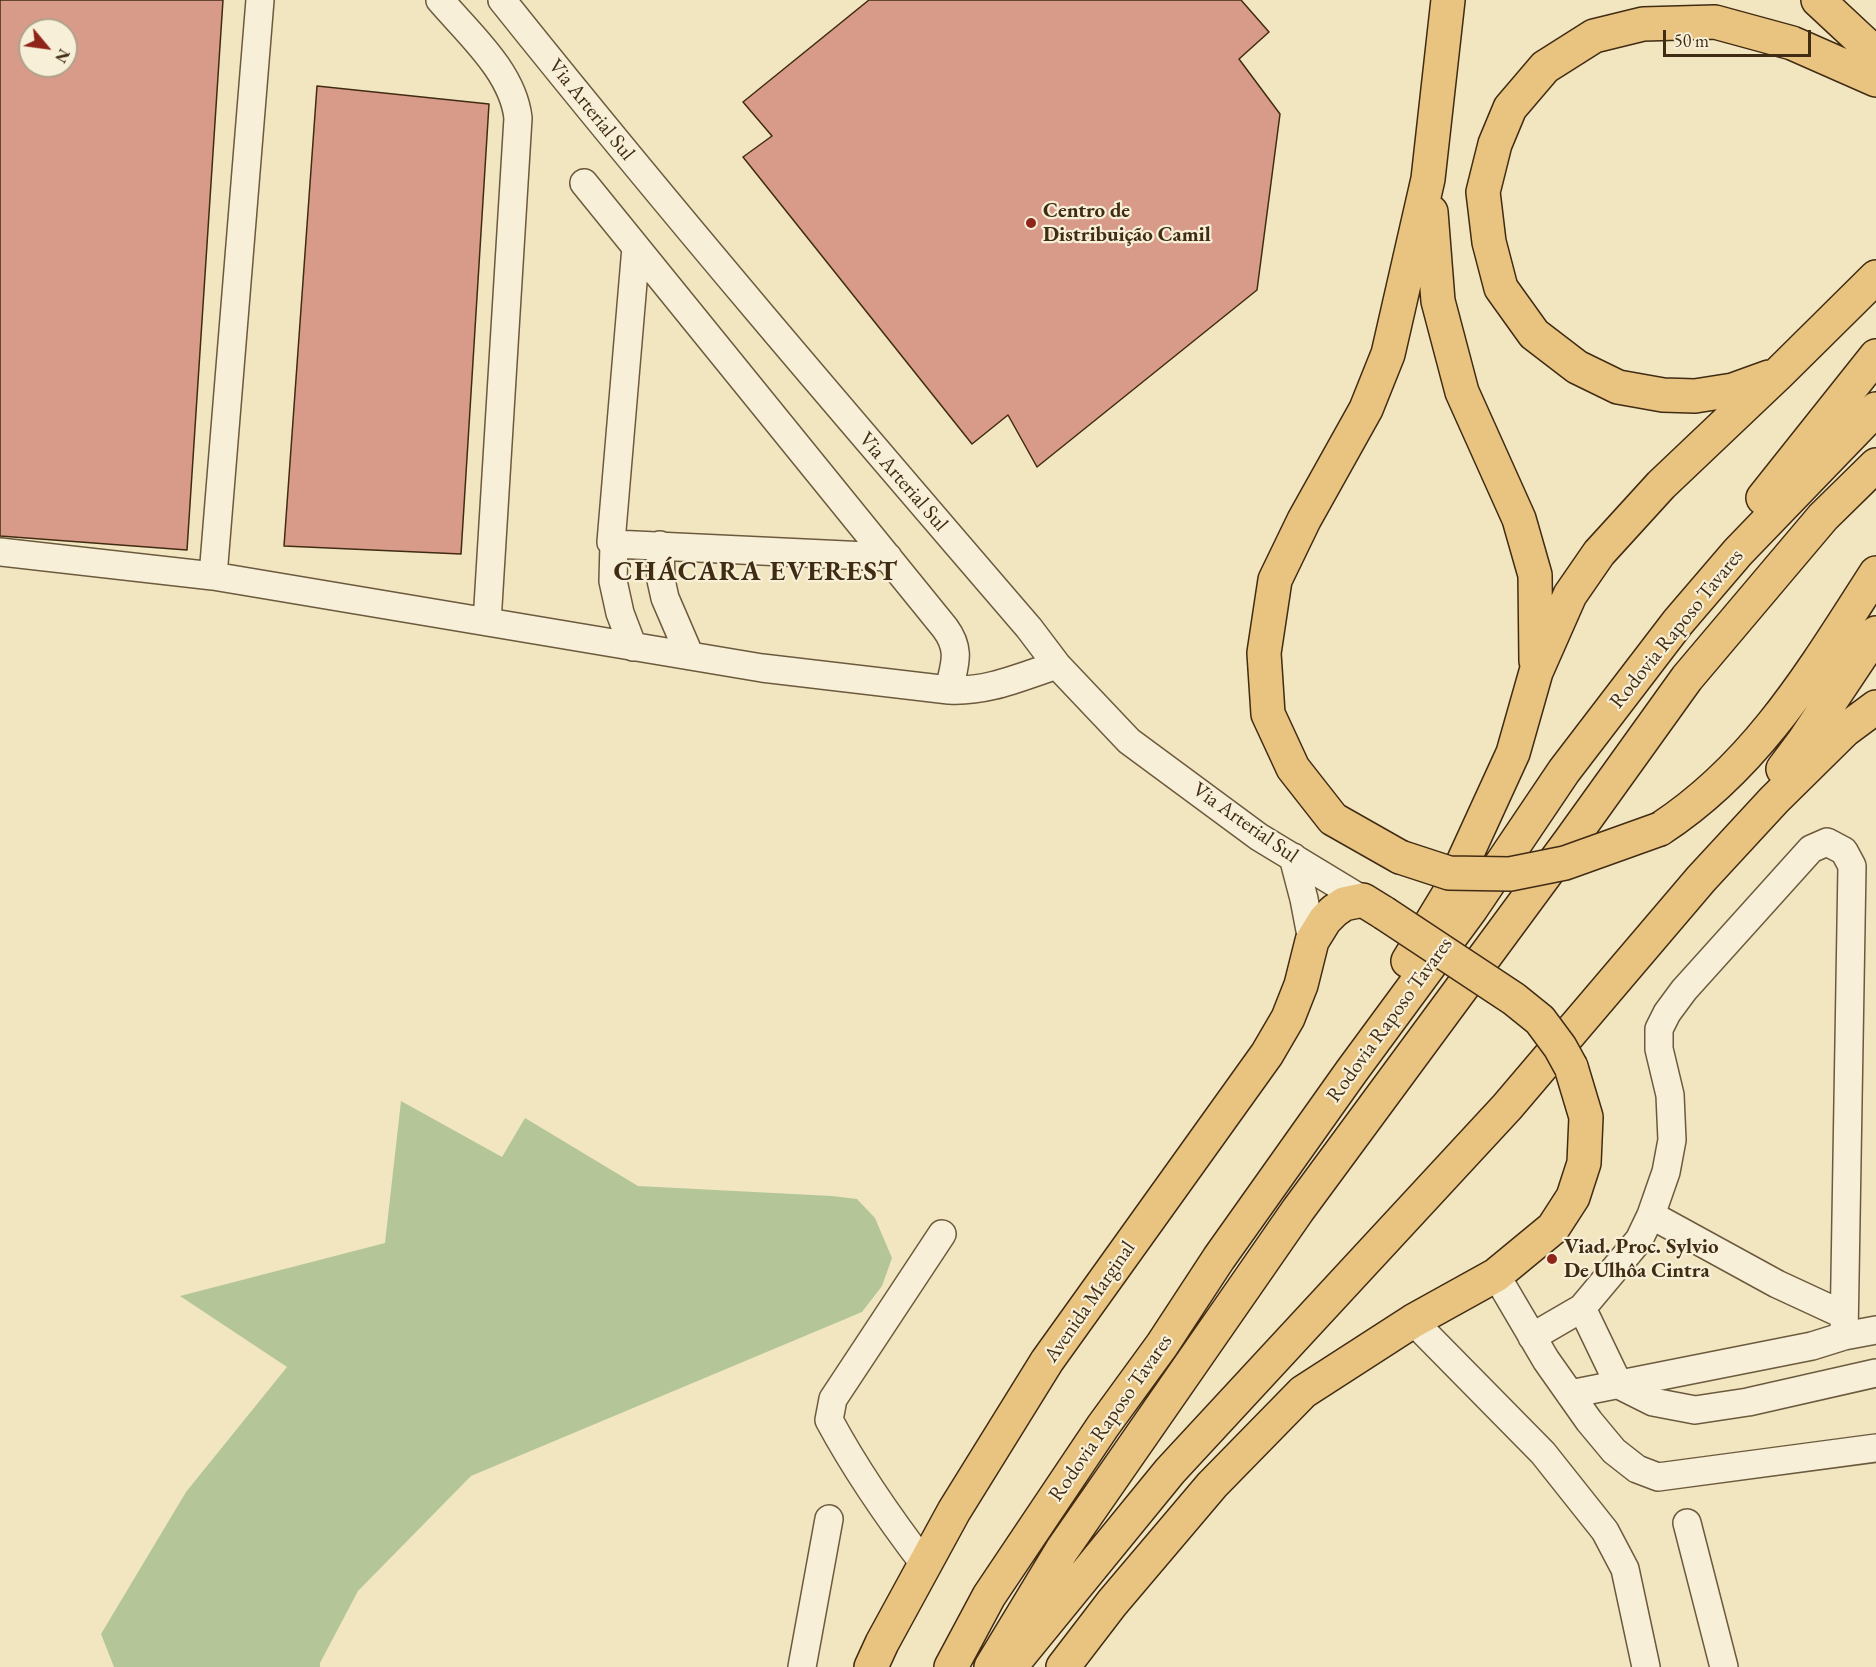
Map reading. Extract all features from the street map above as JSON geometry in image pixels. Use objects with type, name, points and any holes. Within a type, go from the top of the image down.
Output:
[{"type":"main road","points":[[1448,0],[1428,179],[1388,354],[1366,409],[1304,520],[1275,580],[1264,653],[1268,714],[1293,768],[1333,819],[1400,857],[1449,873],[1510,874],[1565,863],[1660,829],[1705,796],[1748,755],[1795,695],[1876,573]]},
{"type":"main road","points":[[1818,0],[1876,54]]},
{"type":"main road","points":[[1779,373],[1733,390],[1695,396],[1664,395],[1618,387],[1607,382],[1577,367],[1534,334],[1501,288],[1489,242],[1483,192],[1495,144],[1510,108],[1545,67],[1594,36],[1643,24],[1714,22],[1792,43],[1876,80]]},
{"type":"main road","points":[[1428,179],[1438,301],[1461,392],[1519,519],[1535,575],[1536,672]]},
{"type":"main road","points":[[1264,1196],[1448,895],[1513,753],[1536,672],[1570,595],[1599,553],[1662,485],[1876,277]]},
{"type":"main road","points":[[1678,622],[1741,525],[1876,356]]},
{"type":"main road","name":"Rodovia Raposo Tavares","points":[[951,1667],[989,1596],[1103,1426],[1162,1346],[1219,1258],[1351,1072],[1464,919],[1564,771],[1678,622],[1738,552],[1876,409]]},
{"type":"main road","name":"Rodovia Raposo Tavares","points":[[991,1667],[1062,1550],[1298,1210],[1687,678],[1823,517],[1876,465]]},
{"type":"main road","points":[[1701,879],[1804,741],[1876,633]]},
{"type":"main road","points":[[1011,1667],[1032,1638],[1170,1471],[1507,1107],[1701,879],[1774,800],[1845,730],[1876,707]]},
{"type":"main road","name":"Avenida Marginal","points":[[871,1667],[954,1511],[1047,1361],[1267,1054],[1288,1018],[1301,985],[1312,941],[1325,920],[1344,904],[1373,907]]},
{"type":"main road","points":[[1063,1667],[1112,1603],[1212,1485],[1303,1392],[1413,1321],[1496,1275],[1553,1228],[1573,1197],[1584,1163],[1586,1117],[1571,1067],[1560,1047],[1540,1020],[1514,999],[1373,907]]},
{"type":"street","points":[[213,576],[260,0]]},
{"type":"street","points":[[440,0],[502,72],[511,90],[518,118],[487,622]]},
{"type":"street","name":"Via Arterial Sul","points":[[502,0],[601,123],[822,388],[1029,628],[1057,665],[1129,741],[1259,837],[1373,907]]},
{"type":"street","points":[[584,183],[952,636],[957,648],[949,690]]},
{"type":"street","points":[[633,647],[620,613],[613,581],[614,544],[610,538],[636,247]]},
{"type":"street","points":[[614,544],[888,557]]},
{"type":"street","points":[[660,545],[664,598],[690,656]]},
{"type":"street","points":[[6,555],[213,576],[762,668],[949,690],[970,691],[986,688],[1057,665]]},
{"type":"street","points":[[1532,1336],[1582,1308],[1639,1240],[1651,1215],[1666,1172],[1672,1140],[1670,1095],[1659,1049],[1659,1029],[1667,1013],[1684,990],[1811,849],[1827,842],[1844,851],[1852,866],[1844,1325]]},
{"type":"street","name":"Avenida Marginal","points":[[1293,857],[1312,941]]},
{"type":"street","points":[[1651,1215],[1777,1284],[1844,1325],[1876,1330]]},
{"type":"street","points":[[925,1565],[852,1463],[829,1420],[834,1399],[942,1234]]},
{"type":"street","points":[[1496,1275],[1546,1360],[1589,1421],[1614,1450],[1637,1469],[1658,1477],[1876,1448]]},
{"type":"street","points":[[1582,1308],[1619,1384],[1653,1402],[1695,1410],[1748,1402],[1876,1373]]},
{"type":"street","points":[[1413,1321],[1543,1453],[1605,1531],[1625,1569],[1646,1667]]},
{"type":"street","points":[[1570,1394],[1812,1346],[1844,1325]]},
{"type":"street","points":[[802,1667],[829,1519]]},
{"type":"street","points":[[1687,1523],[1724,1667]]},
{"type":"green space","points":[[401,1101],[502,1157],[525,1118],[638,1186],[857,1199],[875,1218],[892,1258],[882,1286],[862,1312],[471,1476],[358,1591],[320,1667],[114,1667],[101,1634],[186,1492],[287,1367],[180,1296],[385,1243]]},
{"type":"building","points":[[0,0],[223,0],[187,550],[0,536]]},
{"type":"building","name":"Centro de Distribuição Camil","points":[[869,0],[1241,0],[1269,32],[1239,59],[1280,114],[1257,290],[1037,467],[1008,415],[972,444],[743,157],[772,136],[743,102]]},
{"type":"building","points":[[317,86],[489,104],[461,554],[284,546]]},
{"type":"place","name":"Centro de Distribuição Camil","points":[[1031,223]]},
{"type":"place","name":"Viad. Proc. Sylvio De Ulhôa Cintra","points":[[1552,1259]]},
{"type":"district","name":"CHÁCARA EVEREST","points":[[756,573]]}]
